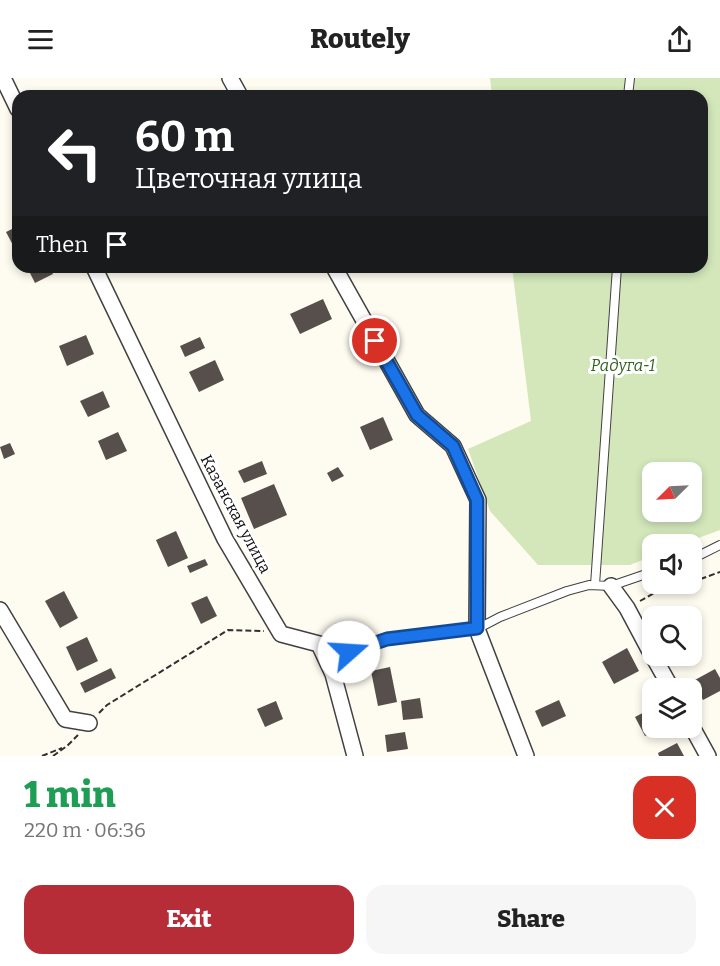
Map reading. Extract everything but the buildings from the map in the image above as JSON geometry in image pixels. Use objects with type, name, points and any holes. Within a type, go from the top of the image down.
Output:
[{"type":"street","points":[[3,78],[12,97]]},
{"type":"street","name":"Казанская улица","points":[[97,273],[225,539],[281,634]]},
{"type":"street","points":[[337,273],[417,415],[453,446],[477,500],[477,628],[526,756]]},
{"type":"street","points":[[612,586],[642,635]]},
{"type":"street","points":[[0,610],[65,719],[89,723]]},
{"type":"street","points":[[281,634],[319,644],[333,674],[355,756]]},
{"type":"street","points":[[698,738],[708,756]]},
{"type":"lane","points":[[595,585],[617,273]]},
{"type":"lane","points":[[702,554],[720,545]]},
{"type":"lane","points":[[333,674],[349,652],[387,639],[477,628],[550,597],[578,588],[595,585],[612,586],[642,576]]},
{"type":"path","points":[[702,578],[720,572]]},
{"type":"path","points":[[627,608],[652,594]]},
{"type":"path","points":[[53,756],[68,746],[107,705],[228,630],[271,631],[281,634]]},
{"type":"path","points":[[42,756],[68,746]]},
{"type":"green space","name":"Радуга-1","points":[[490,78],[720,78],[720,530],[702,537],[702,534],[642,534],[642,560],[630,565],[538,565],[490,511],[468,449],[531,421],[513,273],[708,273],[708,90],[491,90]]},
{"type":"route","points":[[349,652],[387,639],[477,628],[477,500],[453,446],[417,415],[375,341]]}]
